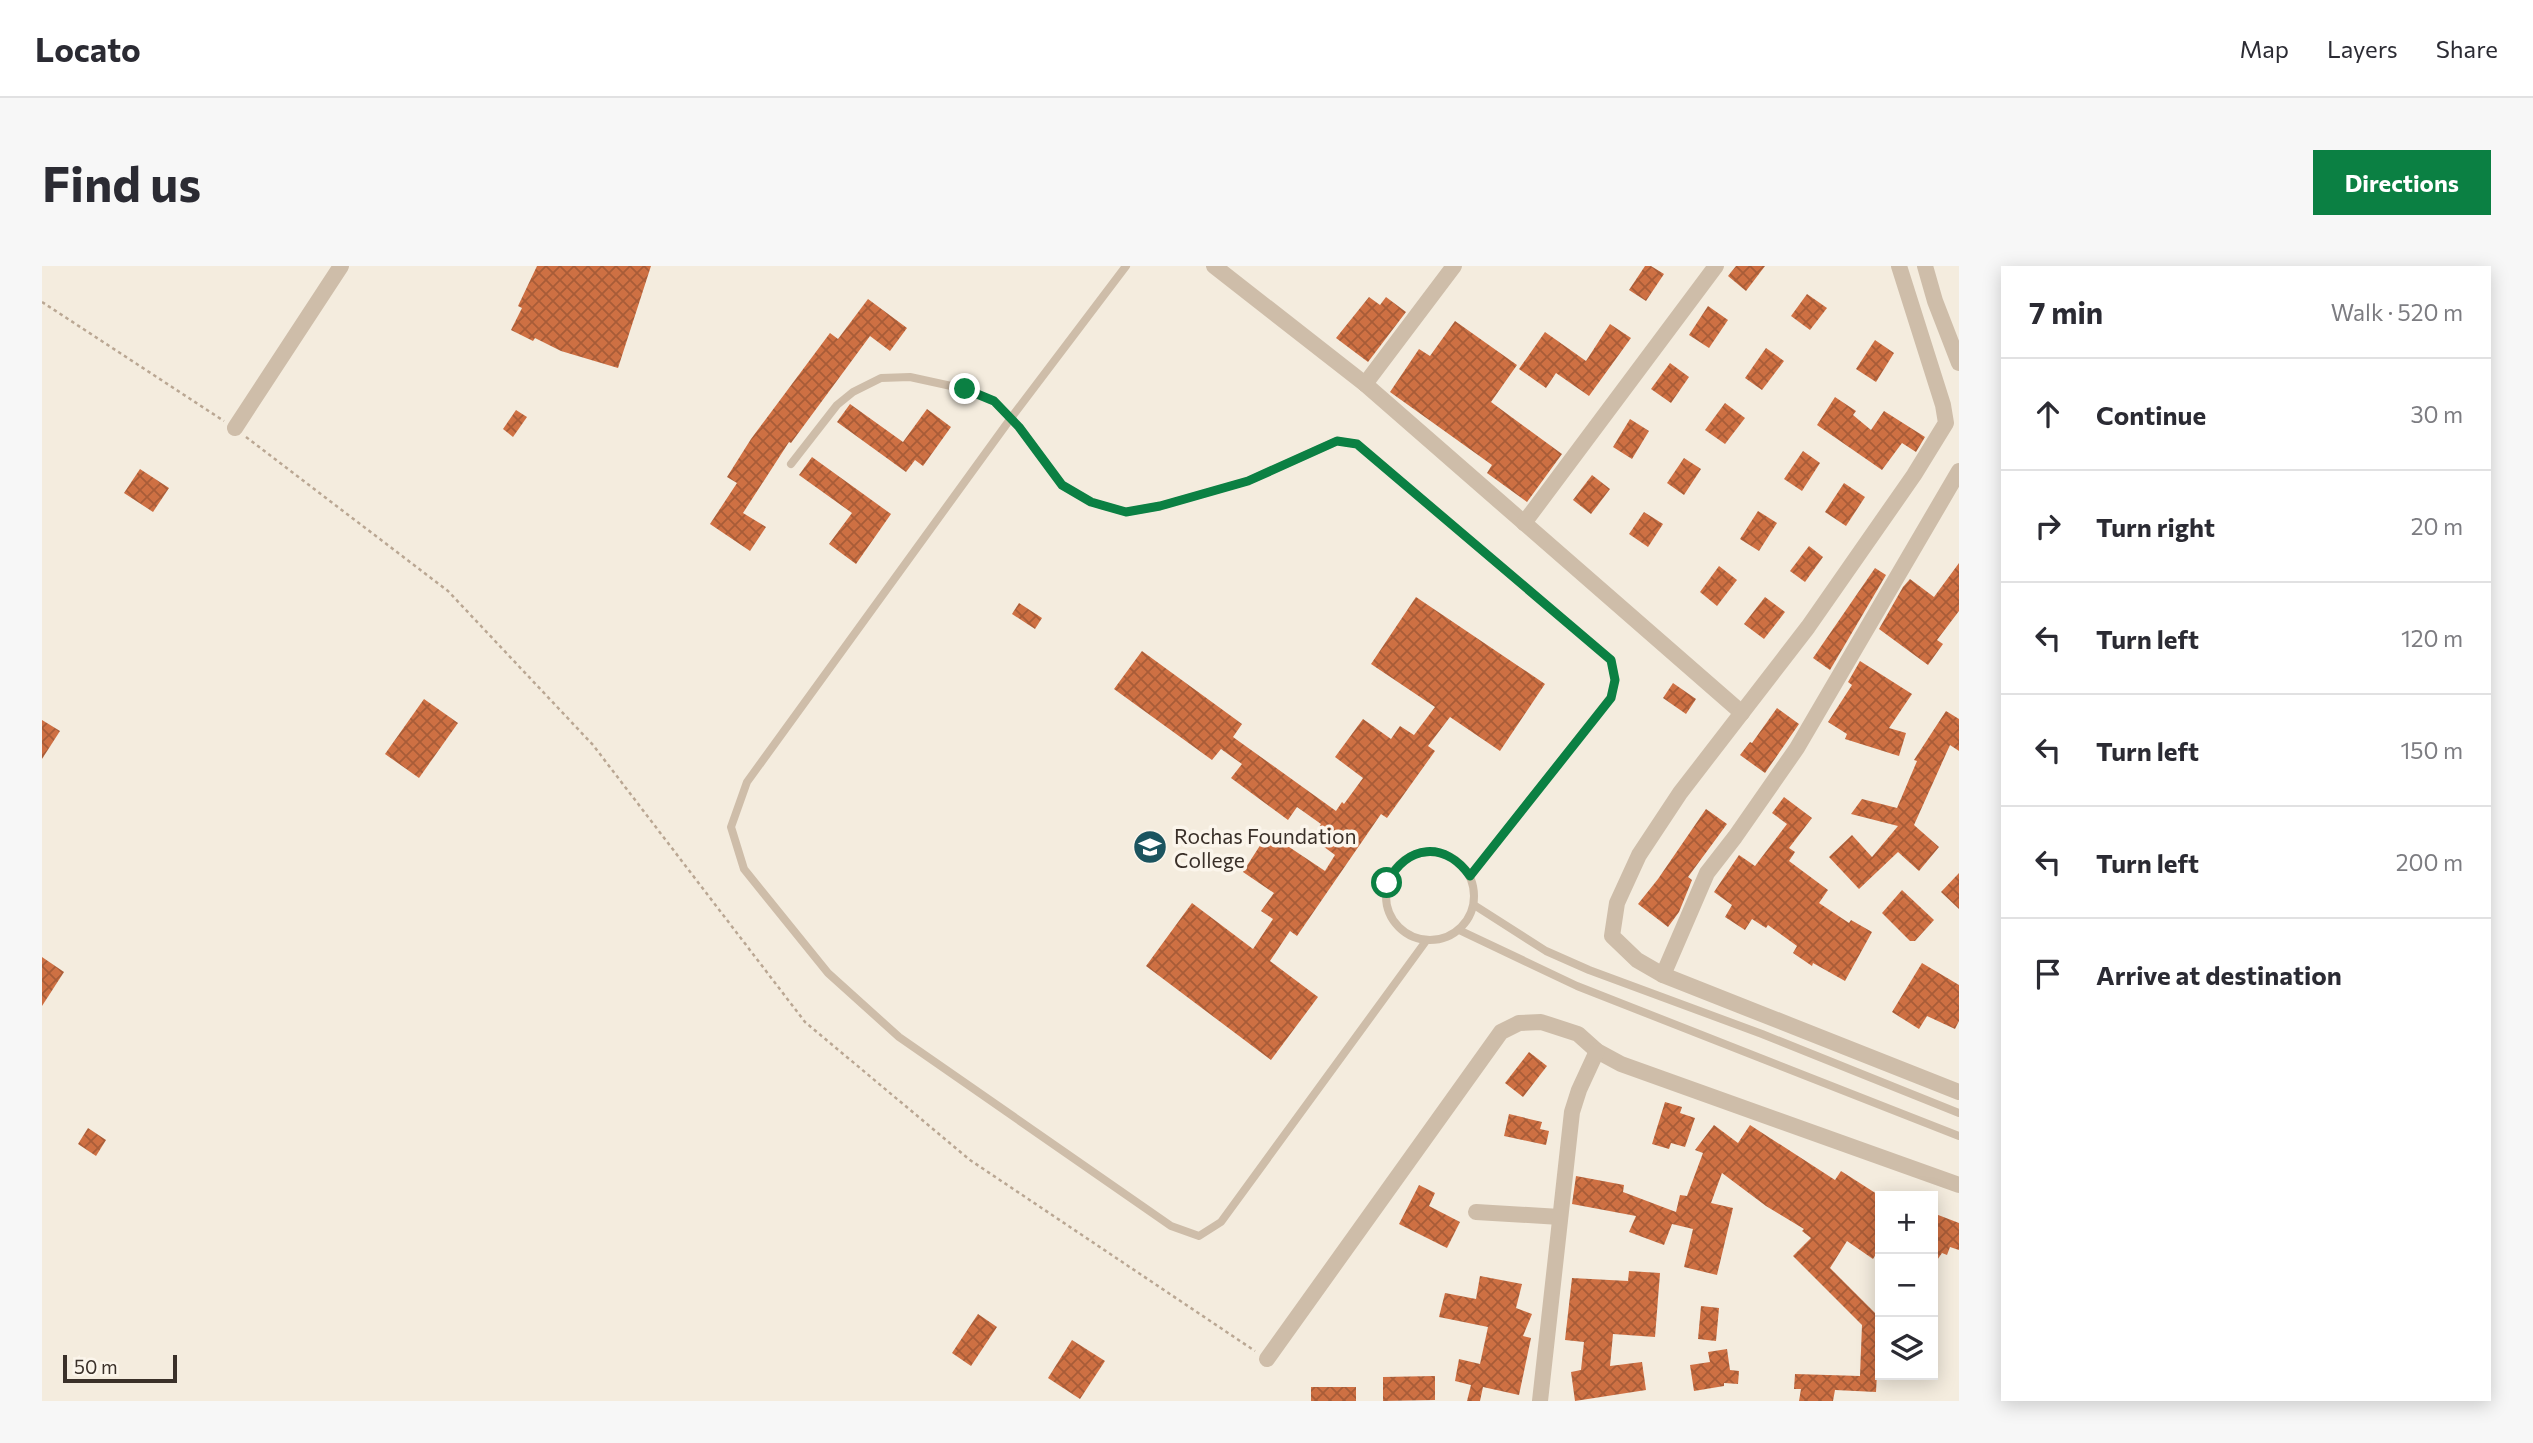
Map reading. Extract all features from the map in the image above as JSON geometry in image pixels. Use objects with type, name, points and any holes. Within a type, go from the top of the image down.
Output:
[{"type":"street","points":[[235,428],[341,266]]},
{"type":"street","points":[[1214,266],[1365,384],[1742,713]]},
{"type":"street","points":[[1365,384],[1454,266]]},
{"type":"street","points":[[1524,523],[1716,266]]},
{"type":"street","points":[[1899,266],[1943,405],[1946,423],[1914,475],[1808,627],[1681,793],[1639,855],[1617,903],[1612,936],[1637,960],[1663,975],[1959,1092]]},
{"type":"street","points":[[1925,266],[1935,301],[1959,363]]},
{"type":"street","points":[[1663,975],[1707,873],[1797,748],[1959,471]]},
{"type":"street","points":[[1267,1359],[1501,1032],[1519,1023],[1541,1022],[1578,1034],[1597,1051],[1634,1068],[1959,1185]]},
{"type":"street","points":[[1540,1401],[1572,1112],[1597,1051]]},
{"type":"street","points":[[1476,1212],[1560,1217]]},
{"type":"lane","points":[[1126,266],[1011,418],[747,782],[730,827],[744,869],[828,973],[899,1037],[1171,1226],[1199,1236],[1221,1222],[1426,940]]},
{"type":"lane","points":[[791,464],[837,405],[881,378],[910,377],[965,389],[994,401],[1011,418],[1062,485],[1091,502],[1126,512],[1160,506],[1248,481],[1337,441],[1357,444],[1611,660],[1615,680],[1611,698],[1470,876]]},
{"type":"lane","points":[[1434,852],[1461,864],[1470,876],[1474,905],[1459,930],[1447,938],[1426,940],[1405,934],[1394,924],[1387,912],[1387,883],[1394,869],[1412,856],[1434,852]]},
{"type":"lane","points":[[1474,905],[1546,951],[1589,970],[1762,1034],[1959,1113]]},
{"type":"lane","points":[[1459,930],[1577,986],[1959,1136]]},
{"type":"path","points":[[42,302],[235,428],[448,591],[593,744],[805,1022],[970,1160],[1267,1359]]},
{"type":"building","points":[[537,266],[651,266],[618,368],[561,351],[511,330],[522,308],[518,306]]},
{"type":"building","points":[[1645,266],[1651,266],[1664,274],[1646,301],[1629,290]]},
{"type":"building","points":[[1736,266],[1765,266],[1746,291],[1728,276]]},
{"type":"building","points":[[1807,294],[1827,308],[1810,330],[1791,316]]},
{"type":"building","points":[[1369,297],[1380,305],[1386,297],[1406,312],[1368,362],[1336,338]]},
{"type":"building","points":[[868,299],[907,328],[890,351],[870,336],[791,443],[789,442],[743,513],[766,527],[750,551],[710,524],[737,483],[727,477],[751,439],[830,333],[838,339]]},
{"type":"building","points":[[1708,306],[1728,320],[1709,348],[1689,335]]},
{"type":"building","points":[[1455,321],[1517,365],[1491,402],[1562,454],[1527,502],[1487,473],[1492,465],[1390,392],[1419,349],[1430,356]]},
{"type":"building","points":[[1610,324],[1631,338],[1589,396],[1556,373],[1546,388],[1519,369],[1545,332],[1586,361]]},
{"type":"building","points":[[1875,340],[1894,353],[1876,382],[1856,369]]},
{"type":"building","points":[[1766,348],[1784,361],[1762,390],[1745,378]]},
{"type":"building","points":[[1670,363],[1689,377],[1671,403],[1651,389]]},
{"type":"building","points":[[1835,397],[1856,411],[1853,415],[1871,430],[1884,411],[1925,437],[1916,452],[1902,443],[1882,470],[1817,425]]},
{"type":"building","points":[[1725,403],[1745,418],[1725,444],[1705,430]]},
{"type":"building","points":[[850,404],[903,442],[927,409],[951,427],[923,466],[915,460],[906,472],[837,422]]},
{"type":"building","points":[[516,410],[527,417],[513,437],[503,429]]},
{"type":"building","points":[[1630,419],[1649,431],[1632,459],[1613,447]]},
{"type":"building","points":[[1803,451],[1820,463],[1802,491],[1784,479]]},
{"type":"building","points":[[812,457],[891,514],[856,564],[829,544],[852,513],[799,475]]},
{"type":"building","points":[[1684,458],[1701,469],[1684,495],[1667,483]]},
{"type":"building","points":[[140,469],[169,488],[153,512],[124,493]]},
{"type":"building","points":[[1592,475],[1610,489],[1591,514],[1573,500]]},
{"type":"building","points":[[1844,483],[1865,497],[1846,526],[1825,512]]},
{"type":"building","points":[[1758,511],[1777,523],[1759,551],[1740,539]]},
{"type":"building","points":[[1644,512],[1663,524],[1648,547],[1629,534]]},
{"type":"building","points":[[1809,546],[1823,557],[1805,582],[1790,571]]},
{"type":"building","points":[[1959,563],[1959,611],[1937,640],[1943,644],[1928,665],[1879,629],[1910,579],[1934,597]]},
{"type":"building","points":[[1719,566],[1737,580],[1717,606],[1700,592]]},
{"type":"building","points":[[1875,568],[1886,575],[1830,670],[1813,658]]},
{"type":"building","points":[[1416,597],[1545,684],[1500,751],[1450,717],[1428,746],[1435,751],[1387,818],[1381,814],[1297,936],[1290,931],[1270,961],[1318,997],[1271,1060],[1146,966],[1192,903],[1253,949],[1273,919],[1261,911],[1274,893],[1243,872],[1268,833],[1325,871],[1335,855],[1312,838],[1321,824],[1297,807],[1288,820],[1231,778],[1242,764],[1221,749],[1212,760],[1114,689],[1142,651],[1242,724],[1233,737],[1336,811],[1363,778],[1335,757],[1363,719],[1391,739],[1400,726],[1414,735],[1435,707],[1371,664]]},
{"type":"building","points":[[1765,597],[1785,612],[1764,639],[1744,624]]},
{"type":"building","points":[[1019,603],[1042,618],[1035,629],[1012,614]]},
{"type":"building","points":[[1860,661],[1912,694],[1889,728],[1906,733],[1899,756],[1845,739],[1847,734],[1828,722],[1852,685],[1848,682]]},
{"type":"building","points":[[1673,683],[1696,699],[1686,714],[1663,698]]},
{"type":"building","points":[[424,699],[458,723],[419,778],[385,754]]},
{"type":"building","points":[[1777,708],[1799,724],[1765,773],[1740,755]]},
{"type":"building","points":[[1946,711],[1959,719],[1959,751],[1950,745],[1914,825],[1939,847],[1919,871],[1898,852],[1859,889],[1829,857],[1852,835],[1872,857],[1898,826],[1851,814],[1862,799],[1897,808],[1917,761],[1914,760]]},
{"type":"building","points":[[42,720],[60,731],[42,759]]},
{"type":"building","points":[[1784,797],[1812,818],[1789,848],[1795,852],[1789,861],[1828,890],[1819,903],[1849,923],[1851,920],[1872,932],[1845,981],[1813,963],[1812,966],[1793,953],[1797,946],[1768,925],[1766,928],[1752,919],[1745,930],[1725,917],[1732,905],[1714,892],[1739,855],[1755,866],[1787,824],[1772,813]]},
{"type":"building","points":[[1706,809],[1727,824],[1688,877],[1692,880],[1679,912],[1668,927],[1638,904]]},
{"type":"building","points":[[1959,873],[1959,909],[1941,892]]},
{"type":"building","points":[[1902,890],[1934,920],[1915,941],[1910,941],[1882,913]]},
{"type":"building","points":[[42,957],[64,972],[42,1006]]},
{"type":"building","points":[[1922,963],[1959,985],[1959,1021],[1955,1029],[1927,1016],[1919,1029],[1892,1012]]},
{"type":"building","points":[[1529,1052],[1547,1066],[1523,1097],[1505,1083]]},
{"type":"building","points":[[1665,1102],[1682,1107],[1680,1113],[1695,1118],[1685,1147],[1671,1143],[1669,1149],[1652,1144]]},
{"type":"building","points":[[1509,1114],[1542,1122],[1540,1129],[1549,1131],[1546,1145],[1504,1136]]},
{"type":"building","points":[[1714,1125],[1738,1143],[1750,1125],[1835,1180],[1841,1171],[1875,1193],[1875,1256],[1873,1259],[1847,1241],[1830,1268],[1875,1313],[1876,1392],[1835,1390],[1833,1401],[1799,1401],[1801,1389],[1794,1389],[1795,1374],[1860,1376],[1862,1325],[1793,1256],[1811,1238],[1802,1231],[1804,1229],[1766,1206],[1722,1173],[1711,1203],[1733,1208],[1717,1275],[1684,1267],[1693,1229],[1672,1224],[1664,1245],[1629,1232],[1636,1216],[1572,1204],[1576,1176],[1624,1185],[1623,1192],[1676,1212],[1680,1195],[1687,1196],[1703,1153],[1695,1150]]},
{"type":"building","points":[[88,1128],[106,1140],[96,1156],[78,1144]]},
{"type":"building","points":[[1419,1185],[1435,1193],[1429,1206],[1460,1222],[1447,1248],[1399,1224]]},
{"type":"building","points":[[1938,1215],[1959,1223],[1959,1250],[1950,1247],[1947,1255],[1942,1253],[1938,1259]]},
{"type":"building","points":[[1629,1271],[1660,1273],[1655,1337],[1613,1334],[1610,1366],[1642,1362],[1646,1390],[1575,1401],[1571,1372],[1581,1370],[1584,1342],[1565,1340],[1572,1278],[1628,1281]]},
{"type":"building","points":[[1480,1276],[1522,1284],[1516,1308],[1532,1314],[1523,1336],[1531,1338],[1519,1395],[1483,1387],[1480,1401],[1467,1401],[1471,1385],[1455,1381],[1459,1359],[1480,1364],[1488,1327],[1439,1317],[1445,1293],[1476,1299]]},
{"type":"building","points":[[1701,1306],[1719,1308],[1716,1341],[1698,1339]]},
{"type":"building","points":[[978,1314],[997,1327],[971,1366],[952,1353]]},
{"type":"building","points":[[1072,1340],[1105,1361],[1080,1399],[1048,1378]]},
{"type":"building","points":[[1727,1349],[1730,1370],[1739,1371],[1738,1384],[1724,1383],[1724,1386],[1694,1391],[1690,1365],[1710,1362],[1708,1352]]},
{"type":"building","points":[[1435,1376],[1435,1400],[1383,1401],[1383,1377]]},
{"type":"building","points":[[1311,1387],[1356,1387],[1356,1401],[1311,1401]]},
{"type":"place","name":"Rochas Foundation College","points":[[1150,847]]},
{"type":"route","points":[[965,389],[994,401],[1019,427],[1062,485],[1091,502],[1126,512],[1160,506],[1248,481],[1337,441],[1357,444],[1611,660],[1615,680],[1611,698],[1470,876],[1461,864],[1448,856],[1434,852],[1419,853],[1405,859],[1394,869],[1387,883]]}]
